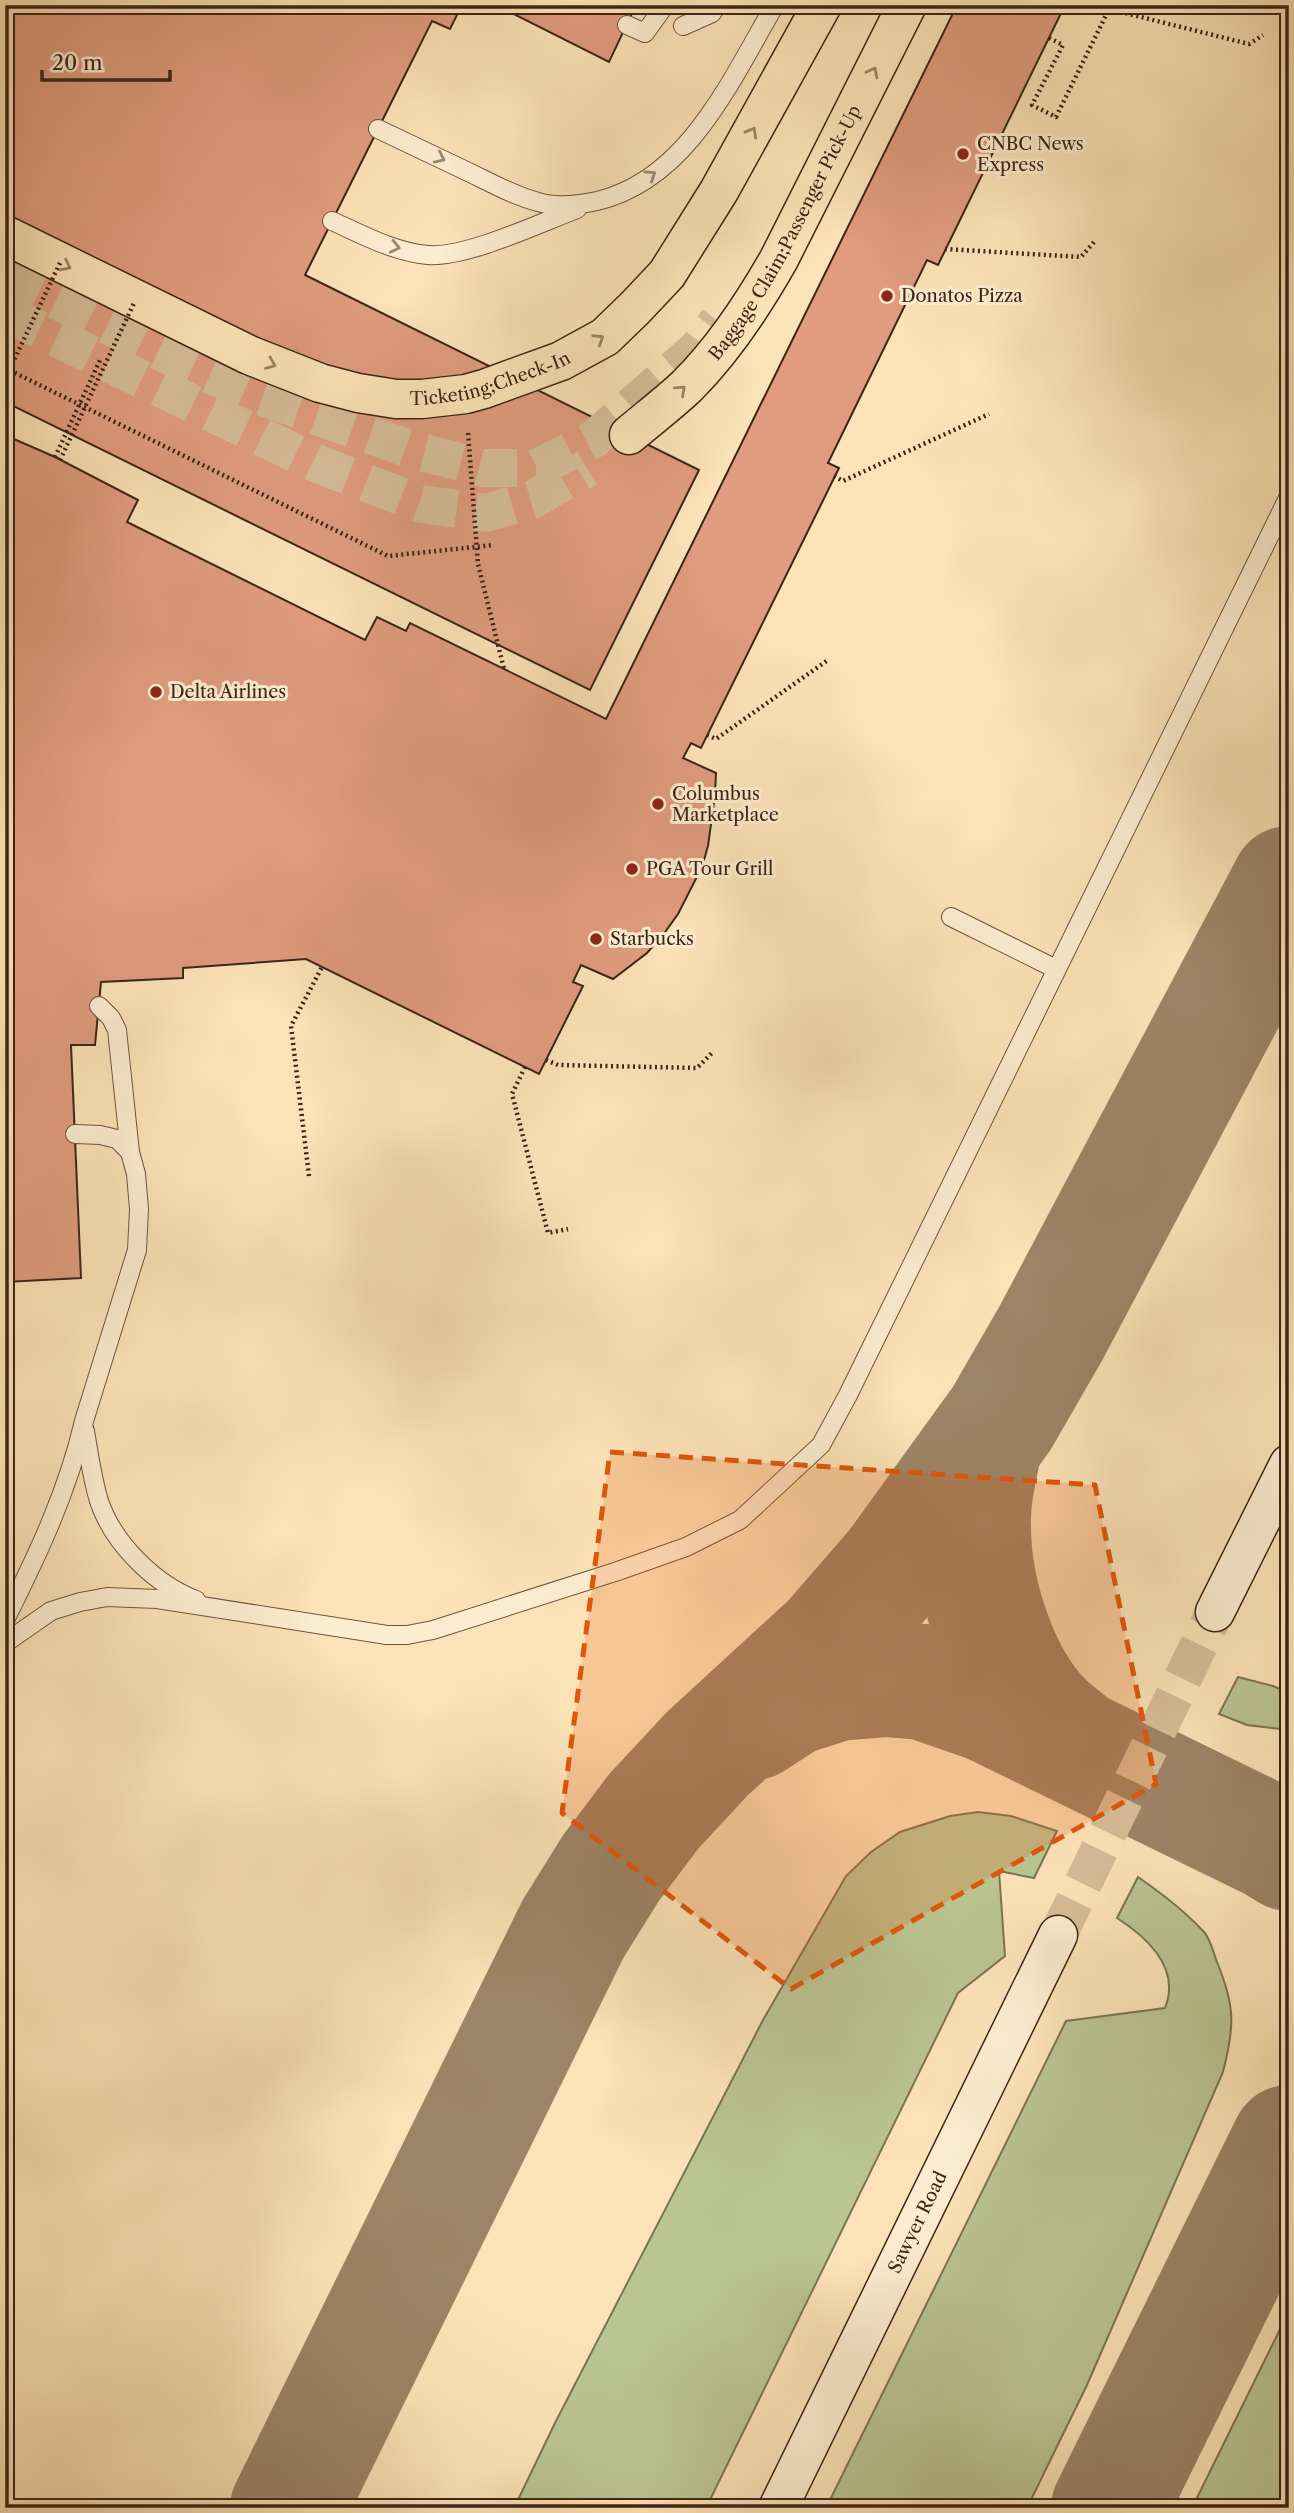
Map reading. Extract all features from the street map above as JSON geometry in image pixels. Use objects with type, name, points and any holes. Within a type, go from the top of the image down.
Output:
[{"type":"main road","name":"Ticketing;Check-In","points":[[5,235],[249,355],[320,383],[396,399],[466,394],[516,379],[561,361],[605,337],[635,309],[667,274],[719,191],[822,5]]},
{"type":"main road","name":"Baggage Claim;Passenger Pick-Up","points":[[629,435],[687,385],[737,327],[759,294],[907,5]]},
{"type":"street","points":[[1215,1612],[1289,1464]]},
{"type":"street","name":"Sawyer Road","points":[[778,2508],[1058,1934]]},
{"type":"lane","points":[[627,26],[645,33],[665,5]]},
{"type":"lane","points":[[683,26],[712,13],[717,5]]},
{"type":"lane","points":[[332,221],[380,243],[429,255],[466,250],[607,199],[649,177],[687,145],[722,95],[775,5]]},
{"type":"lane","points":[[378,129],[491,183],[541,203],[584,204],[607,199]]},
{"type":"lane","points":[[5,1643],[51,1611],[107,1597],[157,1599],[387,1635],[407,1635],[459,1622],[615,1572],[686,1547],[740,1520],[821,1445],[848,1395],[1289,496]]},
{"type":"lane","points":[[951,917],[1056,969]]},
{"type":"lane","points":[[5,1620],[41,1548],[78,1447],[137,1250],[139,1209],[136,1174],[130,1152],[117,1030],[111,1018],[99,1006]]},
{"type":"lane","points":[[75,1134],[117,1139],[130,1152]]},
{"type":"lane","points":[[84,1421],[100,1503],[117,1535],[137,1558],[163,1581],[185,1595],[215,1607]]},
{"type":"path","points":[[1049,38],[1063,45],[1032,105],[1056,117],[1110,7],[1249,44],[1263,35]]},
{"type":"path","points":[[945,249],[1081,257],[1095,241]]},
{"type":"path","points":[[5,379],[60,263]]},
{"type":"path","points":[[100,360],[57,459],[135,300]]},
{"type":"path","points":[[5,368],[388,556],[495,545]]},
{"type":"path","points":[[466,394],[478,564],[504,669]]},
{"type":"path","points":[[834,476],[843,481],[989,414]]},
{"type":"path","points":[[707,735],[716,739],[828,660]]},
{"type":"path","points":[[309,1177],[291,1026],[322,967]]},
{"type":"path","points":[[546,1060],[558,1065],[697,1068],[712,1053]]},
{"type":"path","points":[[524,1067],[512,1094],[548,1233],[568,1230]]},
{"type":"highlighted area","points":[[610,1452],[1095,1485],[1156,1784],[791,1989],[562,1813]]},
{"type":"green space","points":[[1238,1677],[1289,1693],[1289,1730],[1247,1725],[1219,1714]]},
{"type":"green space","points":[[978,1812],[1011,1816],[1057,1831],[1034,1878],[999,1871],[1005,1956],[958,1993],[706,2508],[514,2508],[555,2423],[763,2020],[846,1876],[871,1852],[900,1832],[950,1816]]},
{"type":"green space","points":[[1138,1877],[1181,1910],[1208,1939],[1230,2004],[1230,2041],[1223,2072],[1087,2385],[1027,2508],[826,2508],[1066,2021],[1165,2008],[1169,1980],[1165,1967],[1150,1945],[1117,1918]]},
{"type":"green space","points":[[1289,2311],[1289,2508],[1192,2508]]},
{"type":"building","points":[[5,5],[462,5],[450,29],[432,21],[305,275],[699,470],[590,690],[5,402]]},
{"type":"building","points":[[496,5],[636,5],[609,62]]},
{"type":"building","points":[[957,5],[1065,5],[938,265],[927,260],[828,463],[839,468],[701,748],[691,743],[683,758],[716,773],[715,795],[708,846],[702,867],[678,914],[663,935],[647,953],[613,979],[581,965],[573,982],[583,986],[539,1074],[306,959],[183,968],[183,978],[101,982],[95,1045],[71,1045],[81,1278],[5,1282],[5,435],[55,457],[138,500],[127,522],[365,640],[377,617],[406,631],[410,623],[606,719]]},
{"type":"taxiway","points":[[288,2508],[573,1929],[611,1868],[654,1811],[707,1754],[830,1641],[895,1566],[1002,1418],[1051,1333],[1289,884]]},
{"type":"taxiway","points":[[985,1442],[976,1484],[973,1516],[974,1552],[984,1605],[1002,1657],[1015,1681],[1045,1721],[1070,1742]]},
{"type":"taxiway","points":[[753,1722],[790,1698],[837,1683],[886,1679],[924,1682],[990,1705],[1289,1853]]},
{"type":"taxiway","points":[[1109,2508],[1289,2143]]},
{"type":"tunnel","points":[[5,275],[249,392],[413,450],[484,468],[537,468],[594,439],[697,349],[718,321]]},
{"type":"tunnel","points":[[5,313],[318,464],[421,504],[486,513],[534,499],[587,468]]},
{"type":"tunnel","points":[[1058,1935],[1215,1612]]},
{"type":"place","name":"CNBC News Express","points":[[963,154]]},
{"type":"place","name":"Donatos Pizza","points":[[887,296]]},
{"type":"place","name":"Delta Airlines","points":[[156,692]]},
{"type":"place","name":"Columbus Marketplace","points":[[658,804]]},
{"type":"place","name":"PGA Tour Grill","points":[[632,869]]},
{"type":"place","name":"Starbucks","points":[[596,939]]}]
